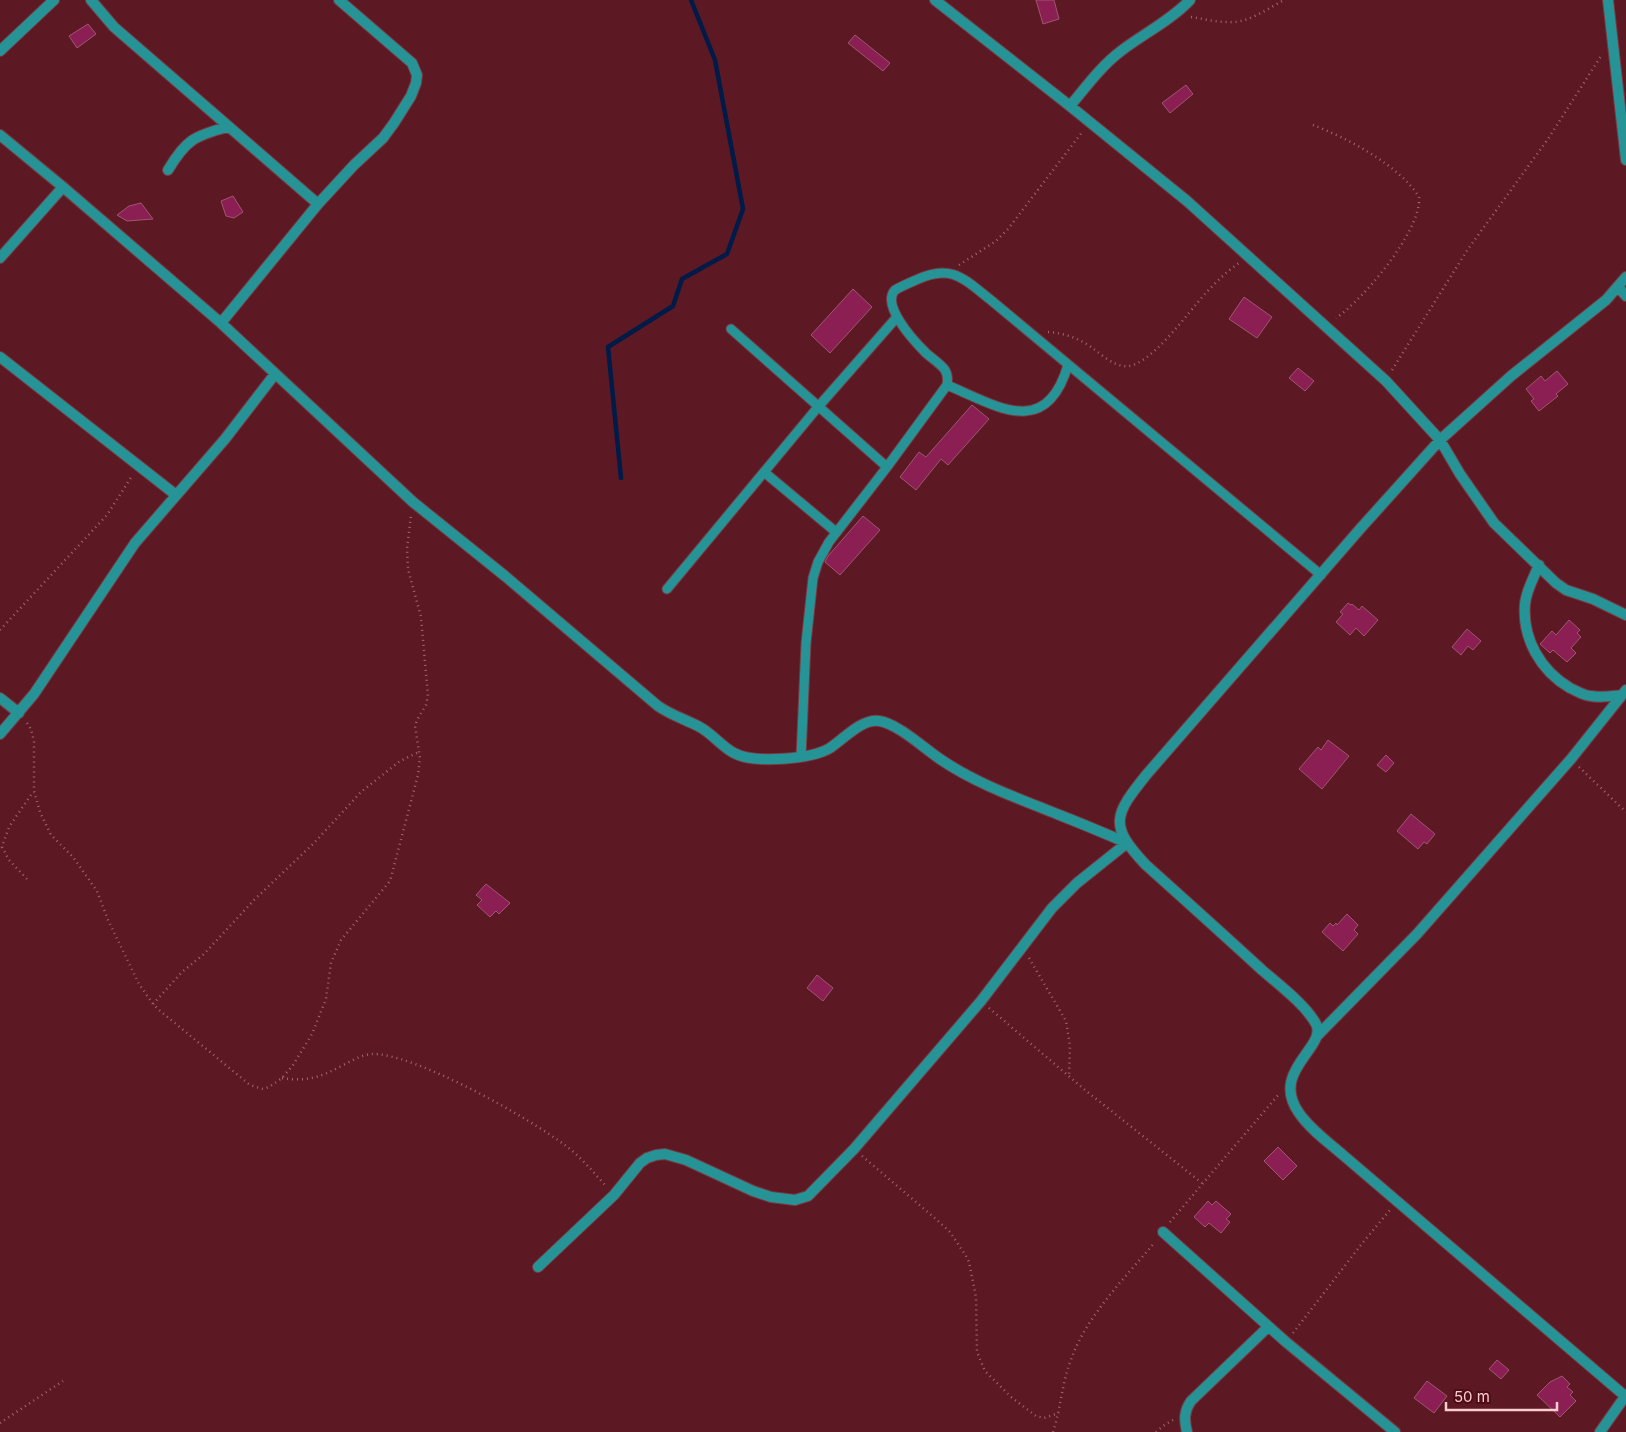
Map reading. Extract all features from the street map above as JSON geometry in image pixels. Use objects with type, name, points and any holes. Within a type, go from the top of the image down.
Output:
[{"type":"street","points":[[0,51],[54,0]]},
{"type":"street","points":[[91,0],[114,27],[318,204]]},
{"type":"street","points":[[222,323],[318,204],[354,165],[383,138],[411,96],[417,76],[415,68],[407,58],[339,0]]},
{"type":"street","points":[[935,0],[1090,122],[1187,202],[1386,381],[1440,440],[1460,474],[1494,522],[1516,546],[1539,565],[1556,583],[1566,590],[1593,599],[1626,615]]},
{"type":"street","points":[[1070,106],[1111,59],[1174,14],[1190,0]]},
{"type":"street","points":[[1608,0],[1626,160]]},
{"type":"street","points":[[168,170],[181,150],[194,138],[227,127]]},
{"type":"street","points":[[0,135],[222,323],[413,502],[670,714],[706,731],[728,750],[739,756],[755,759],[801,757],[823,752],[865,723],[879,721],[902,731],[942,760],[991,787],[1127,843]]},
{"type":"street","points":[[0,258],[63,187]]},
{"type":"street","points":[[1317,1036],[1318,1029],[1315,1021],[1291,996],[1146,865],[1127,843],[1120,821],[1122,808],[1130,796],[1360,529],[1440,440],[1481,402],[1606,300],[1626,276]]},
{"type":"street","points":[[1618,287],[1626,296]]},
{"type":"street","points":[[0,357],[176,495]]},
{"type":"street","points":[[0,734],[34,694],[135,544],[225,439],[275,374]]},
{"type":"street","points":[[1539,565],[1527,595],[1525,612],[1531,641],[1541,663],[1558,680],[1583,694],[1591,696],[1624,692]]},
{"type":"street","points":[[1600,1432],[1625,1395],[1310,1126],[1298,1113],[1292,1100],[1290,1088],[1296,1068],[1317,1036],[1417,934],[1571,759],[1624,692]]},
{"type":"street","points":[[0,698],[19,713]]},
{"type":"street","points":[[538,1267],[614,1195],[640,1163],[647,1158],[665,1154],[686,1160],[753,1191],[771,1197],[788,1200],[799,1199],[814,1192],[854,1149],[981,1001],[1052,908],[1077,883],[1127,843]]},
{"type":"street","points":[[1163,1232],[1268,1327],[1390,1431]]},
{"type":"street","points":[[1187,1432],[1185,1417],[1191,1401],[1268,1327]]},
{"type":"lane","points":[[801,757],[804,669],[813,578],[822,552],[887,468],[947,384],[948,378],[945,370],[914,341],[897,317],[891,298],[895,290],[931,273],[946,272],[975,288],[1321,575]]},
{"type":"lane","points":[[668,589],[818,407],[897,317]]},
{"type":"lane","points":[[731,329],[887,468]]},
{"type":"lane","points":[[947,384],[1003,408],[1026,412],[1039,409],[1054,396],[1064,380],[1068,365]]},
{"type":"lane","points":[[764,472],[836,532]]},
{"type":"path","points":[[1174,14],[1233,22],[1245,20],[1284,0]]},
{"type":"path","points":[[1386,381],[1468,248],[1548,139],[1612,38]]},
{"type":"path","points":[[946,272],[979,253],[996,241],[1008,229],[1090,122]]},
{"type":"path","points":[[1313,125],[1351,141],[1382,162],[1406,181],[1416,192],[1420,201],[1418,211],[1408,231],[1386,268],[1348,309],[1324,326]]},
{"type":"path","points":[[1032,334],[1046,332],[1062,334],[1089,346],[1118,365],[1133,366],[1153,353],[1228,270],[1248,257]]},
{"type":"path","points":[[0,630],[107,515],[138,466]]},
{"type":"path","points":[[19,713],[31,729],[34,742],[34,791],[38,806],[51,835],[73,857],[97,892],[129,965],[153,1004],[250,1085],[263,1089],[269,1087],[282,1078],[293,1065],[308,1041],[326,999],[331,963],[341,940],[390,881],[418,775],[420,763],[415,726],[426,705],[428,696],[421,617],[408,569],[413,502]]},
{"type":"path","points":[[153,1004],[182,972],[204,954],[243,911],[312,844],[361,792],[400,761],[419,752]]},
{"type":"path","points":[[1571,759],[1626,812]]},
{"type":"path","points":[[27,879],[9,860],[2,847],[9,827],[34,791]]},
{"type":"path","points":[[1022,949],[1055,1000],[1066,1021],[1070,1046],[1069,1076]]},
{"type":"path","points":[[981,1001],[1069,1076],[1202,1183]]},
{"type":"path","points":[[282,1078],[294,1080],[313,1079],[325,1075],[361,1056],[370,1054],[388,1056],[413,1064],[481,1096],[543,1130],[568,1147],[614,1195]]},
{"type":"path","points":[[1053,1432],[1070,1360],[1084,1330],[1202,1183],[1291,1080]]},
{"type":"path","points":[[854,1149],[950,1232],[962,1249],[969,1262],[975,1287],[977,1352],[985,1371],[1011,1397],[1036,1416],[1044,1418],[1059,1413]]},
{"type":"path","points":[[1286,1342],[1398,1201]]},
{"type":"path","points":[[0,1422],[63,1381]]},
{"type":"path","points":[[1156,1432],[1168,1422],[1185,1417]]},
{"type":"building","points":[[1036,0],[1054,0],[1059,19],[1043,24]]},
{"type":"building","points":[[88,24],[96,34],[77,48],[69,36]]},
{"type":"building","points":[[855,35],[890,63],[883,71],[848,43]]},
{"type":"building","points":[[1186,85],[1193,94],[1170,113],[1162,103]]},
{"type":"building","points":[[233,196],[243,212],[234,218],[226,216],[221,201]]},
{"type":"building","points":[[141,203],[153,219],[127,221],[117,215],[129,206]]},
{"type":"building","points":[[853,289],[872,307],[830,353],[811,335]]},
{"type":"building","points":[[1244,297],[1272,317],[1257,338],[1229,319]]},
{"type":"building","points":[[1298,368],[1314,381],[1305,391],[1289,378]]},
{"type":"building","points":[[1557,371],[1568,384],[1556,394],[1558,396],[1539,411],[1531,401],[1534,399],[1526,389],[1541,376],[1545,381]]},
{"type":"building","points":[[972,405],[989,419],[948,465],[941,459],[916,490],[900,477],[919,452],[926,457]]},
{"type":"building","points":[[863,516],[880,530],[840,575],[825,562],[828,556]]},
{"type":"building","points":[[1348,603],[1359,610],[1362,606],[1378,620],[1364,636],[1356,628],[1350,635],[1336,622],[1343,614],[1340,612]]},
{"type":"building","points":[[1569,620],[1580,630],[1577,633],[1581,637],[1571,648],[1576,653],[1567,662],[1553,650],[1550,653],[1540,644],[1552,631],[1556,635]]},
{"type":"building","points":[[1467,629],[1481,641],[1473,650],[1468,646],[1461,655],[1452,647]]},
{"type":"building","points":[[1328,740],[1349,756],[1322,789],[1299,769],[1318,747],[1321,750]]},
{"type":"building","points":[[1386,755],[1394,763],[1386,772],[1377,765]]},
{"type":"building","points":[[1411,814],[1435,834],[1427,844],[1424,842],[1418,849],[1397,831]]},
{"type":"building","points":[[486,884],[510,903],[499,914],[496,911],[490,917],[477,905],[482,900],[476,895]]},
{"type":"building","points":[[1347,914],[1358,925],[1354,930],[1358,934],[1343,951],[1322,932],[1330,923],[1333,926],[1336,923],[1337,925]]},
{"type":"building","points":[[817,975],[833,988],[823,1001],[807,988]]},
{"type":"building","points":[[1278,1147],[1297,1166],[1283,1180],[1264,1161]]},
{"type":"building","points":[[1208,1201],[1212,1205],[1216,1201],[1231,1214],[1226,1219],[1230,1222],[1221,1233],[1209,1223],[1205,1227],[1194,1217]]},
{"type":"building","points":[[1497,1360],[1509,1370],[1501,1379],[1489,1369]]},
{"type":"building","points":[[1562,1376],[1570,1384],[1567,1387],[1573,1392],[1570,1395],[1576,1401],[1560,1417],[1537,1395],[1550,1382]]},
{"type":"building","points":[[1427,1381],[1447,1396],[1434,1413],[1414,1398]]},
{"type":"waterway","points":[[621,478],[608,347],[673,306],[682,279],[727,254],[743,209],[715,60],[691,0]]}]
